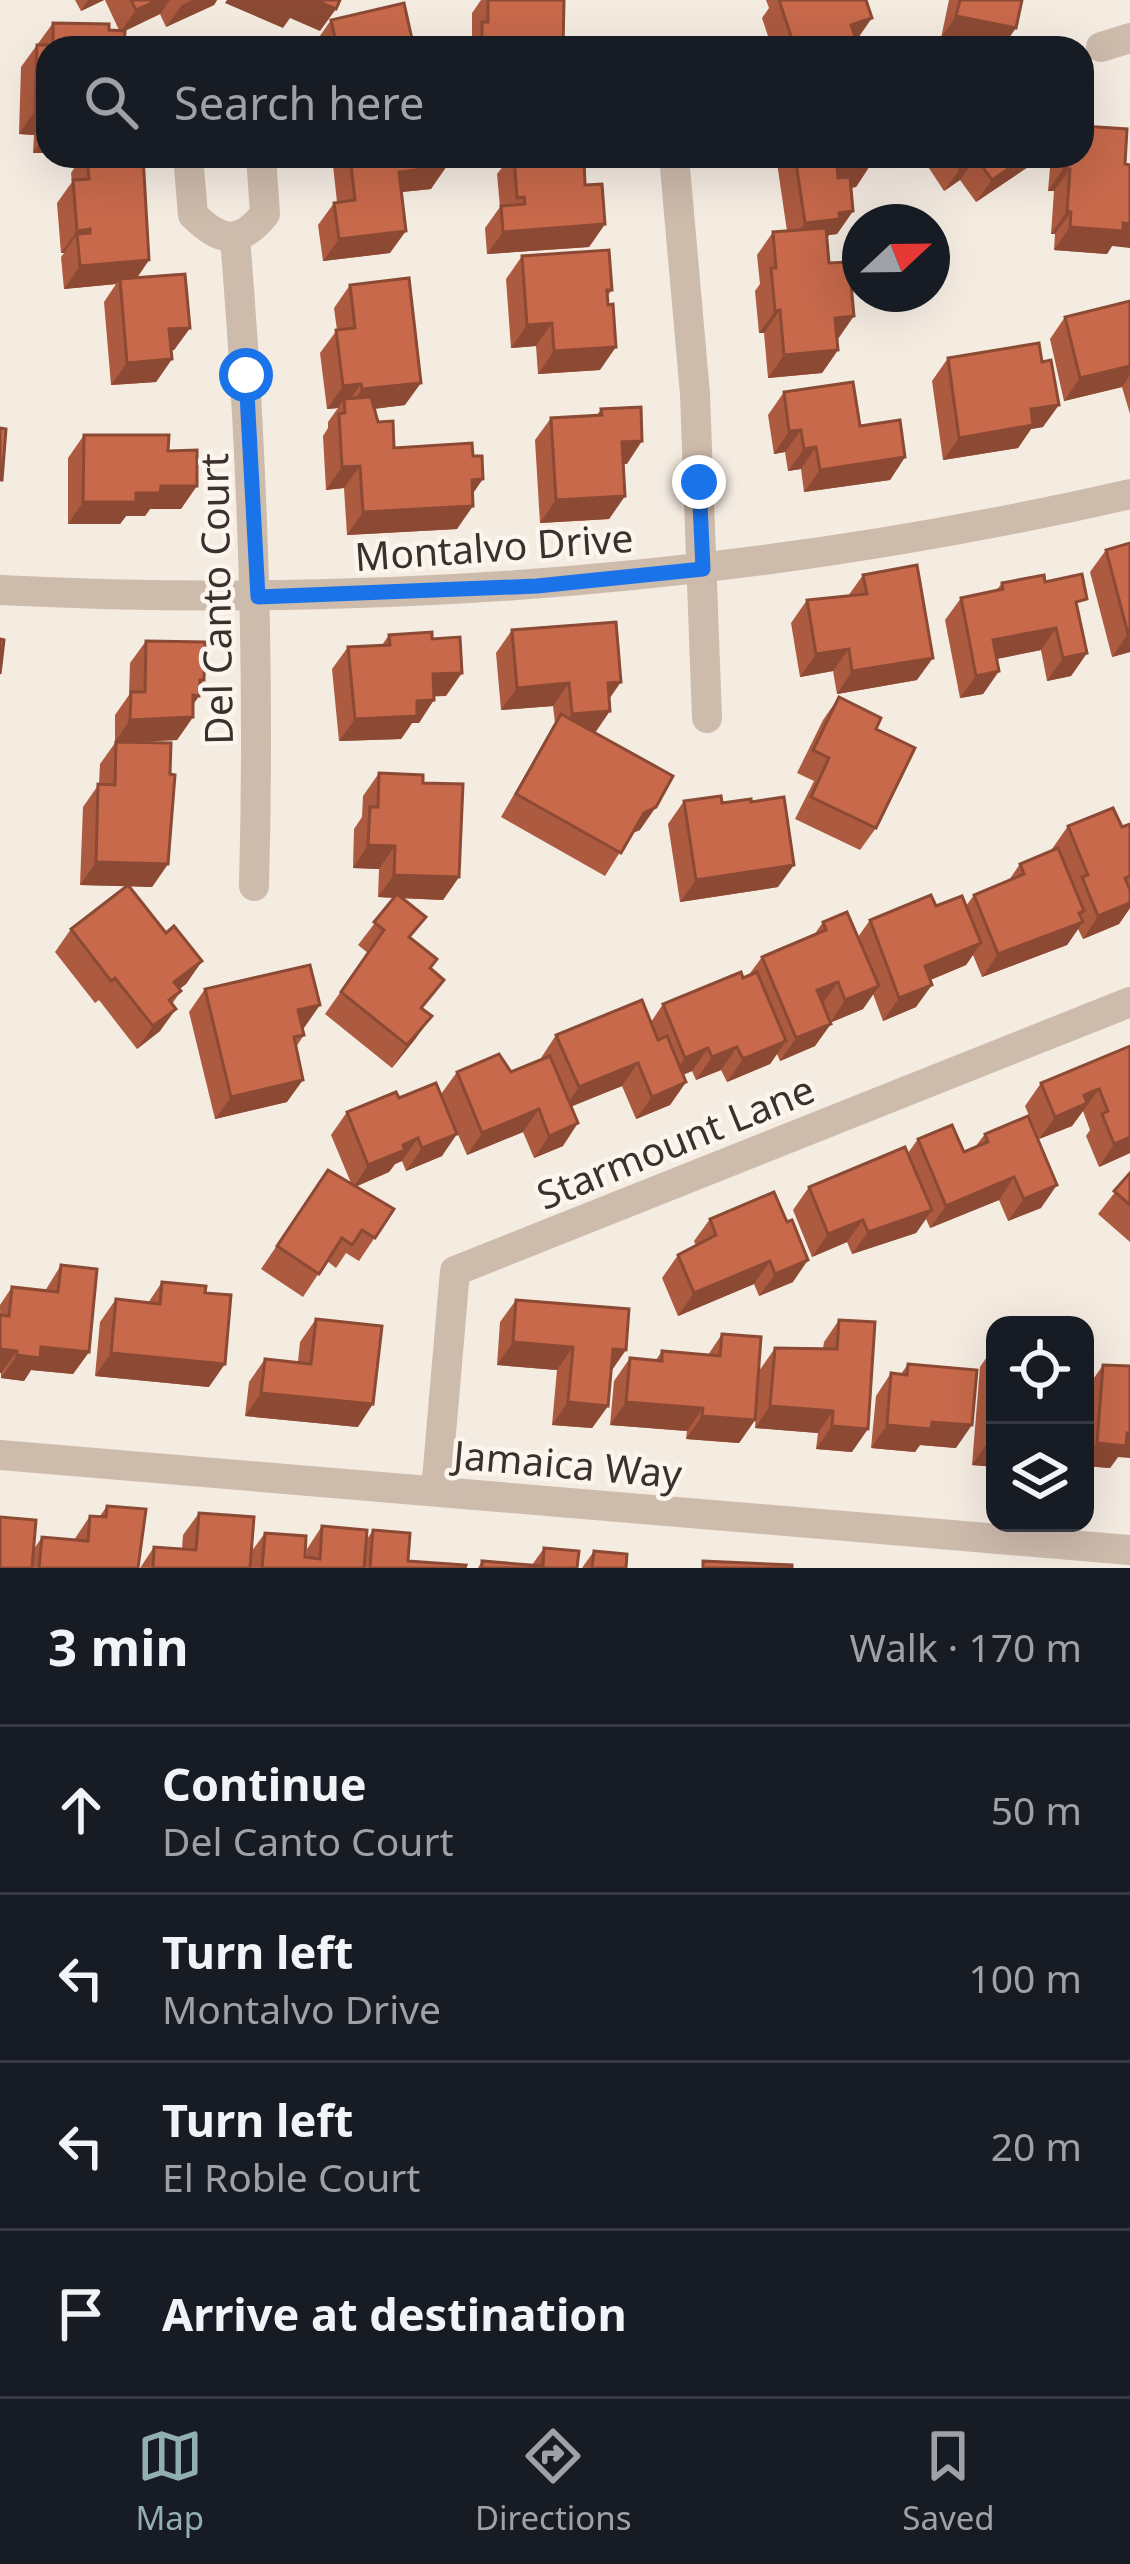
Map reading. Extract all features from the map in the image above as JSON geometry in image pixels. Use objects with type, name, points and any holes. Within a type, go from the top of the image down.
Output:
[{"type":"street","points":[[189,168],[193,215],[210,232],[235,238],[250,232],[265,214],[262,168]]},
{"type":"street","points":[[675,168],[695,394],[707,718]]},
{"type":"street","name":"Del Canto Court","points":[[235,238],[258,597],[254,886]]},
{"type":"street","name":"Montalvo Drive","points":[[0,590],[258,597],[537,586],[703,569],[910,539],[1130,494]]},
{"type":"street","name":"Starmount Lane","points":[[436,1491],[454,1271],[1130,1002]]},
{"type":"street","name":"Jamaica Way","points":[[0,1454],[1130,1550]]},
{"type":"building","points":[[131,0],[158,0],[136,10]]},
{"type":"building","points":[[315,0],[340,0],[336,9]]},
{"type":"building","points":[[488,0],[564,0],[563,36],[482,36],[482,22],[488,22]]},
{"type":"building","points":[[779,0],[866,0],[872,18],[851,25],[855,36],[791,36]]},
{"type":"building","points":[[960,0],[1022,0],[1016,28],[956,16]]},
{"type":"building","points":[[404,3],[411,36],[335,36],[331,20]]},
{"type":"building","points":[[53,23],[109,24],[109,30],[125,31],[125,36],[53,36]]},
{"type":"building","points":[[1094,127],[1127,129],[1130,224],[1123,223],[1123,231],[1070,227],[1070,169],[1064,168],[1094,168]]},
{"type":"building","points":[[88,168],[144,168],[149,260],[80,266],[77,234],[90,233],[90,229],[77,231],[73,180],[89,179]]},
{"type":"building","points":[[351,168],[431,168],[399,172],[406,231],[339,239],[334,203],[355,200]]},
{"type":"building","points":[[515,168],[584,168],[585,185],[602,184],[605,224],[503,232],[501,206],[525,204],[524,197],[517,198]]},
{"type":"building","points":[[797,168],[837,168],[838,178],[850,177],[852,204],[842,204],[840,219],[805,223]]},
{"type":"building","points":[[983,168],[1010,168],[992,180]]},
{"type":"building","points":[[826,228],[829,263],[842,262],[842,312],[854,312],[854,316],[835,318],[838,350],[784,355],[771,268],[776,268],[773,232]]},
{"type":"building","points":[[609,250],[612,290],[607,290],[608,305],[613,304],[616,347],[554,351],[552,323],[527,325],[522,256]]},
{"type":"building","points":[[185,274],[190,328],[169,329],[172,359],[127,363],[120,279]]},
{"type":"building","points":[[409,278],[421,383],[362,389],[361,384],[343,386],[336,330],[355,328],[350,285]]},
{"type":"building","points":[[1130,301],[1130,366],[1080,378],[1065,317]]},
{"type":"building","points":[[1039,343],[1042,362],[1051,360],[1059,405],[1031,409],[1033,425],[959,438],[948,358]]},
{"type":"building","points":[[853,382],[860,426],[900,420],[905,457],[820,470],[816,447],[804,449],[801,430],[789,431],[784,392]]},
{"type":"building","points":[[371,397],[378,422],[393,421],[394,448],[472,443],[473,456],[482,456],[483,479],[472,480],[473,506],[363,512],[360,466],[342,467],[339,414],[345,413],[344,399]]},
{"type":"building","points":[[641,407],[642,441],[622,442],[625,496],[556,500],[551,418]]},
{"type":"building","points":[[0,428],[6,429],[2,480],[0,480]]},
{"type":"building","points":[[84,435],[169,435],[168,451],[197,450],[197,486],[161,486],[160,493],[136,493],[136,502],[83,502]]},
{"type":"building","points":[[1130,543],[1130,634],[1128,634],[1106,550]]},
{"type":"building","points":[[917,565],[933,658],[852,671],[849,649],[816,654],[807,600],[867,594],[863,575]]},
{"type":"building","points":[[1082,574],[1087,599],[1076,602],[1087,653],[1063,658],[1056,628],[993,640],[999,671],[976,676],[961,598],[1003,589],[1002,583],[1044,575],[1045,582]]},
{"type":"building","points":[[616,622],[621,682],[608,683],[610,711],[572,714],[569,683],[517,688],[512,630]]},
{"type":"building","points":[[432,632],[432,639],[460,637],[462,673],[433,674],[434,700],[417,701],[417,716],[355,719],[348,647],[390,645],[389,635]]},
{"type":"building","points":[[146,641],[205,642],[204,680],[200,680],[199,696],[193,695],[193,717],[130,720],[131,692],[145,692]]},
{"type":"building","points":[[839,697],[881,718],[876,729],[915,748],[876,828],[811,797],[829,758],[813,750]]},
{"type":"building","points":[[561,714],[673,776],[621,853],[516,794]]},
{"type":"building","points":[[116,742],[171,743],[170,774],[175,775],[168,864],[96,862],[98,784],[115,785]]},
{"type":"building","points":[[379,773],[423,775],[423,783],[463,784],[459,877],[394,875],[395,846],[368,845],[370,807],[378,807]]},
{"type":"building","points":[[721,796],[722,803],[784,797],[794,865],[696,880],[684,801]]},
{"type":"building","points":[[1113,808],[1122,827],[1130,824],[1130,876],[1125,878],[1130,903],[1098,916],[1068,826]]},
{"type":"building","points":[[1058,848],[1084,911],[1079,913],[1083,922],[998,954],[974,895],[1024,874],[1020,864]]},
{"type":"building","points":[[128,885],[166,933],[174,926],[202,961],[174,982],[181,991],[169,1000],[176,1009],[153,1026],[71,929]]},
{"type":"building","points":[[397,894],[426,917],[409,937],[437,959],[430,968],[444,980],[421,1008],[432,1016],[407,1045],[341,992],[384,930],[374,922]]},
{"type":"building","points":[[931,895],[936,906],[962,896],[981,943],[925,966],[932,985],[899,998],[870,920]]},
{"type":"building","points":[[847,912],[879,986],[845,1000],[838,982],[817,990],[831,1024],[796,1038],[762,957],[826,930],[823,922]]},
{"type":"building","points":[[310,965],[320,1005],[298,1010],[304,1035],[294,1037],[303,1080],[231,1097],[205,989]]},
{"type":"building","points":[[741,972],[743,978],[757,972],[786,1041],[743,1059],[737,1047],[712,1057],[708,1048],[685,1058],[663,1004]]},
{"type":"building","points":[[642,1000],[658,1040],[667,1036],[686,1082],[652,1097],[638,1063],[579,1087],[556,1035]]},
{"type":"building","points":[[1130,1046],[1130,1137],[1114,1144],[1102,1114],[1108,1111],[1099,1089],[1084,1095],[1087,1103],[1055,1117],[1041,1083]]},
{"type":"building","points":[[499,1054],[511,1072],[550,1056],[578,1123],[549,1136],[539,1109],[482,1133],[457,1072]]},
{"type":"building","points":[[436,1083],[457,1134],[422,1148],[418,1138],[403,1145],[405,1150],[368,1165],[347,1112],[396,1092],[399,1098]]},
{"type":"building","points":[[1028,1116],[1057,1185],[1024,1199],[1014,1177],[946,1206],[918,1139],[952,1125],[964,1152],[988,1142],[985,1134]]},
{"type":"building","points":[[905,1147],[932,1210],[868,1232],[863,1220],[828,1234],[809,1187]]},
{"type":"building","points":[[328,1170],[394,1209],[375,1238],[362,1230],[352,1245],[342,1238],[319,1274],[277,1246]]},
{"type":"building","points":[[1130,1173],[1130,1205],[1114,1191]]},
{"type":"building","points":[[774,1192],[808,1260],[775,1274],[770,1261],[694,1293],[678,1255],[716,1235],[710,1219]]},
{"type":"building","points":[[61,1265],[97,1269],[89,1352],[41,1347],[40,1358],[0,1349],[0,1315],[9,1316],[12,1287],[58,1292]]},
{"type":"building","points":[[162,1282],[206,1286],[205,1293],[231,1295],[225,1364],[111,1353],[116,1299],[160,1304]]},
{"type":"building","points":[[516,1300],[629,1309],[626,1350],[613,1349],[608,1406],[568,1402],[573,1347],[513,1342]]},
{"type":"building","points":[[316,1319],[382,1326],[373,1404],[261,1393],[265,1359],[311,1364]]},
{"type":"building","points":[[839,1320],[875,1322],[868,1429],[832,1426],[833,1411],[770,1406],[775,1348],[837,1349]]},
{"type":"building","points":[[722,1334],[761,1337],[755,1420],[702,1416],[703,1408],[626,1402],[630,1358],[662,1361],[662,1351],[720,1356]]},
{"type":"building","points":[[908,1364],[977,1370],[972,1425],[932,1422],[931,1429],[887,1425],[891,1373],[907,1375]]},
{"type":"building","points":[[1103,1365],[1130,1366],[1126,1446],[1097,1443]]},
{"type":"building","points":[[107,1506],[146,1509],[138,1568],[39,1568],[42,1537],[88,1541],[90,1516],[106,1517]]},
{"type":"building","points":[[199,1513],[254,1517],[250,1568],[153,1568],[154,1547],[196,1550]]},
{"type":"building","points":[[0,1517],[36,1520],[32,1568],[0,1568]]},
{"type":"building","points":[[322,1526],[367,1530],[364,1568],[262,1568],[265,1533],[306,1536],[305,1557],[320,1559]]},
{"type":"building","points":[[373,1530],[410,1533],[408,1561],[465,1568],[370,1568]]},
{"type":"building","points":[[544,1548],[579,1551],[577,1568],[482,1568],[482,1561],[543,1566]]},
{"type":"building","points":[[594,1551],[627,1554],[626,1568],[592,1568]]},
{"type":"building","points":[[703,1561],[792,1565],[792,1568],[703,1568]]},
{"type":"route","points":[[246,375],[258,597],[537,586],[703,569],[699,482]]}]
